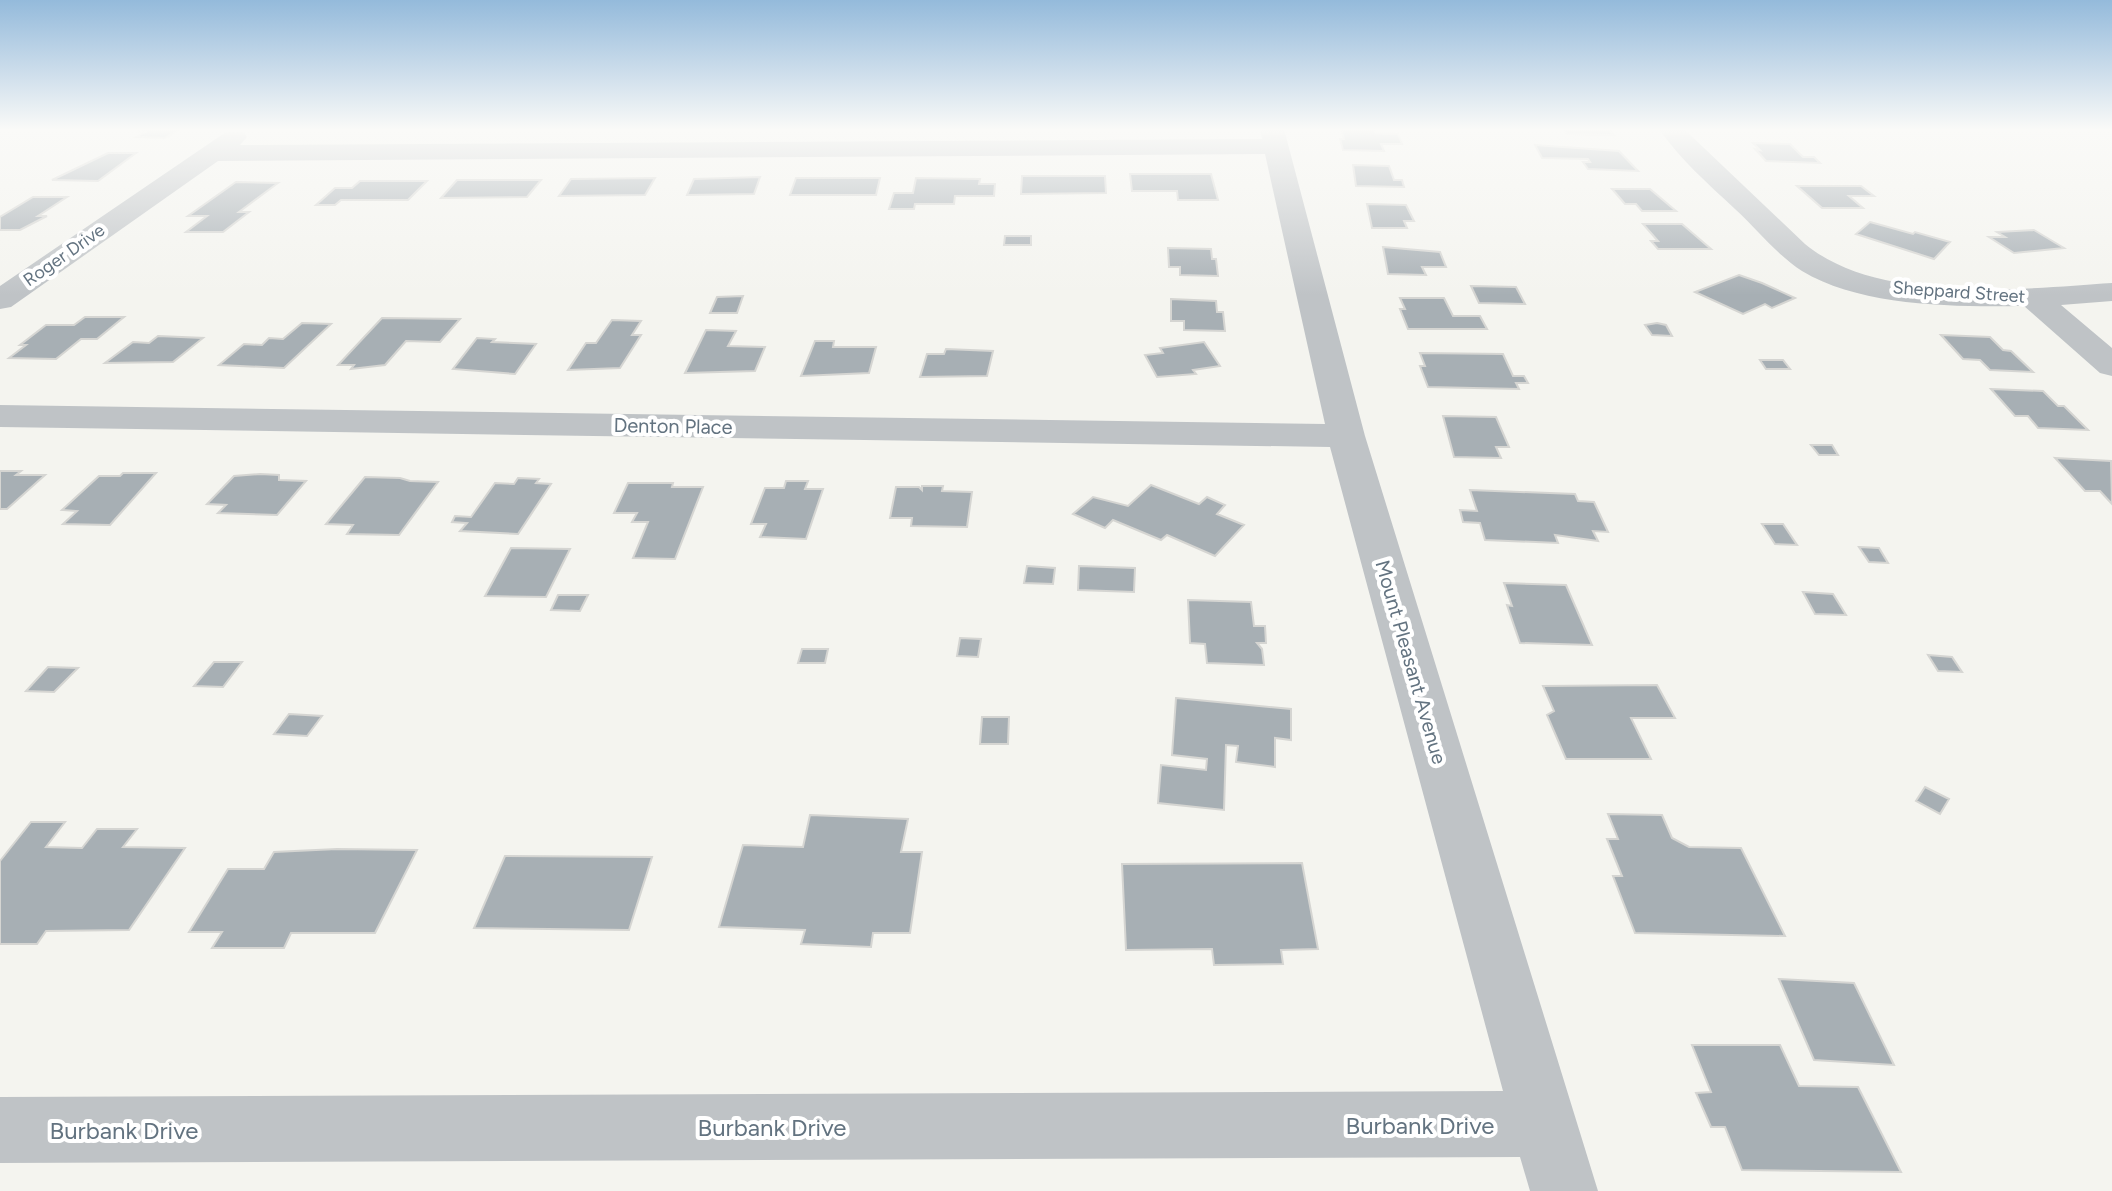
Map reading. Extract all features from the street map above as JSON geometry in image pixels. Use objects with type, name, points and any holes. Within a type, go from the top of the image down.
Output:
[{"type":"street","name":"Roger Drive","points":[[0,300],[166,185]]},
{"type":"street","name":"Mount Pleasant Avenue","points":[[1286,185],[1346,436],[1564,1191]]},
{"type":"street","name":"Sheppard Street","points":[[1725,185],[1817,267],[1877,286],[1915,292],[2034,298],[2112,292]]},
{"type":"street","points":[[2034,298],[2112,366]]},
{"type":"street","name":"Denton Place","points":[[0,416],[1346,436]]},
{"type":"street","name":"Burbank Drive","points":[[0,1130],[1545,1124]]},
{"type":"building","points":[[232,185],[276,185],[239,212],[249,212],[223,232],[186,232],[207,216],[188,216]]},
{"type":"building","points":[[356,185],[423,185],[408,200],[341,200],[335,205],[316,205],[335,188],[352,188]]},
{"type":"building","points":[[453,185],[537,185],[527,197],[441,198]]},
{"type":"building","points":[[567,185],[651,185],[645,195],[559,196]]},
{"type":"building","points":[[692,185],[757,185],[754,194],[687,195]]},
{"type":"building","points":[[794,185],[878,185],[876,195],[790,195]]},
{"type":"building","points":[[915,185],[995,185],[994,196],[955,196],[954,204],[915,204],[914,209],[889,209],[894,193],[913,193]]},
{"type":"building","points":[[1022,185],[1106,185],[1106,193],[1021,194]]},
{"type":"building","points":[[1131,185],[1214,185],[1218,200],[1178,200],[1177,191],[1132,191]]},
{"type":"building","points":[[1403,185],[1404,187],[1356,186]]},
{"type":"building","points":[[1797,186],[1861,186],[1874,196],[1849,196],[1863,208],[1822,208]]},
{"type":"building","points":[[1612,189],[1650,189],[1676,211],[1642,211],[1636,204],[1625,204]]},
{"type":"building","points":[[33,197],[67,197],[38,216],[47,216],[20,230],[0,230],[0,217]]},
{"type":"building","points":[[1367,204],[1406,205],[1414,221],[1404,221],[1407,228],[1372,228]]},
{"type":"building","points":[[1870,222],[1950,242],[1934,259],[1856,234]]},
{"type":"building","points":[[1643,224],[1682,224],[1711,249],[1658,249],[1651,241],[1658,241]]},
{"type":"building","points":[[2034,230],[2064,248],[2014,253],[1989,237],[2005,237],[1997,232]]},
{"type":"building","points":[[1005,236],[1031,236],[1031,245],[1004,245]]},
{"type":"building","points":[[1383,247],[1440,252],[1446,267],[1422,267],[1426,275],[1388,274]]},
{"type":"building","points":[[1168,248],[1211,249],[1218,276],[1180,275],[1180,267],[1169,267]]},
{"type":"building","points":[[1739,275],[1795,298],[1772,308],[1765,304],[1743,314],[1695,292]]},
{"type":"building","points":[[1471,286],[1516,287],[1525,304],[1479,303]]},
{"type":"building","points":[[743,296],[737,313],[710,313],[717,297]]},
{"type":"building","points":[[1400,298],[1444,298],[1453,316],[1480,316],[1487,329],[1408,329],[1400,309],[1405,309]]},
{"type":"building","points":[[1171,299],[1216,301],[1217,312],[1223,312],[1225,331],[1184,330],[1184,321],[1171,321]]},
{"type":"building","points":[[85,317],[124,317],[97,339],[81,339],[56,359],[9,358],[46,325],[74,325]]},
{"type":"building","points":[[382,318],[460,319],[440,342],[406,341],[385,365],[351,369],[354,365],[338,365]]},
{"type":"building","points":[[612,320],[641,321],[632,335],[641,335],[620,368],[568,370],[586,343],[596,343]]},
{"type":"building","points":[[302,323],[331,324],[284,368],[219,365],[244,344],[262,345],[269,338],[283,339]]},
{"type":"building","points":[[1645,325],[1666,325],[1672,336],[1652,335]]},
{"type":"building","points":[[706,330],[736,331],[728,346],[765,347],[755,371],[685,373]]},
{"type":"building","points":[[1941,335],[1990,337],[2033,372],[1990,370],[1980,360],[1963,359]]},
{"type":"building","points":[[158,336],[203,338],[173,362],[105,363],[133,342],[149,343]]},
{"type":"building","points":[[477,338],[495,339],[492,342],[536,344],[515,374],[453,369]]},
{"type":"building","points":[[815,341],[834,341],[833,347],[876,347],[869,373],[801,376]]},
{"type":"building","points":[[1204,342],[1220,366],[1193,370],[1196,374],[1157,377],[1145,355],[1163,353],[1160,348]]},
{"type":"building","points":[[946,349],[993,351],[987,376],[920,377],[927,354],[944,354]]},
{"type":"building","points":[[1420,353],[1503,354],[1513,376],[1524,376],[1528,383],[1516,383],[1519,389],[1428,387],[1420,366],[1425,366]]},
{"type":"building","points":[[1760,360],[1783,360],[1790,369],[1766,369]]},
{"type":"building","points":[[1991,389],[2043,391],[2058,406],[2064,406],[2088,430],[2038,428],[2028,416],[2015,416]]},
{"type":"building","points":[[1443,416],[1496,417],[1509,447],[1496,447],[1501,458],[1454,457]]},
{"type":"building","points":[[1811,445],[1832,445],[1838,455],[1819,455]]},
{"type":"building","points":[[2055,458],[2111,461],[2112,504],[2100,491],[2085,491]]},
{"type":"building","points":[[0,471],[21,471],[16,475],[45,475],[7,509],[0,509]]},
{"type":"building","points":[[123,473],[156,473],[110,525],[63,524],[77,511],[62,510],[99,476],[120,476]]},
{"type":"building","points":[[279,475],[279,480],[306,481],[277,515],[218,513],[226,505],[207,504],[234,476]]},
{"type":"building","points":[[365,477],[438,482],[399,535],[347,534],[353,525],[326,524]]},
{"type":"building","points":[[518,478],[539,479],[536,483],[551,484],[518,534],[460,531],[467,523],[452,522],[455,516],[471,517],[495,483],[514,484]]},
{"type":"building","points":[[786,481],[808,481],[805,489],[823,489],[806,539],[760,537],[766,524],[751,524],[765,488],[784,488]]},
{"type":"building","points":[[628,483],[703,487],[675,559],[633,558],[648,522],[632,522],[637,513],[614,513]]},
{"type":"building","points":[[1151,485],[1199,504],[1207,497],[1225,505],[1217,514],[1244,525],[1215,556],[1167,535],[1161,540],[1113,520],[1105,528],[1073,514],[1093,497],[1128,506]]},
{"type":"building","points":[[922,486],[943,486],[942,491],[972,492],[967,527],[911,526],[912,518],[890,518],[896,487],[919,487],[922,490]]},
{"type":"building","points":[[1470,490],[1575,494],[1578,501],[1594,502],[1608,532],[1593,531],[1598,541],[1555,535],[1558,543],[1485,540],[1480,523],[1463,522],[1460,510],[1477,511]]},
{"type":"building","points":[[1762,524],[1783,524],[1797,545],[1775,544]]},
{"type":"building","points":[[1859,547],[1879,548],[1888,563],[1869,562]]},
{"type":"building","points":[[511,548],[570,549],[546,597],[485,596]]},
{"type":"building","points":[[1027,566],[1055,568],[1053,584],[1024,583]]},
{"type":"building","points":[[1079,566],[1135,568],[1134,592],[1078,590]]},
{"type":"building","points":[[1504,583],[1566,585],[1592,645],[1520,643],[1507,605],[1512,606]]},
{"type":"building","points":[[1803,592],[1833,594],[1846,615],[1815,614]]},
{"type":"building","points":[[558,595],[588,595],[580,611],[551,610]]},
{"type":"building","points":[[1188,600],[1251,602],[1254,626],[1265,626],[1266,643],[1257,643],[1262,649],[1264,665],[1207,663],[1205,644],[1190,643]]},
{"type":"building","points":[[960,638],[981,639],[978,657],[957,656]]},
{"type":"building","points":[[802,649],[828,649],[825,663],[798,663]]},
{"type":"building","points":[[1928,655],[1952,657],[1962,672],[1938,671]]},
{"type":"building","points":[[214,662],[242,662],[223,687],[194,686]]},
{"type":"building","points":[[48,667],[78,668],[54,692],[26,691]]},
{"type":"building","points":[[1657,685],[1675,718],[1631,718],[1651,759],[1566,759],[1547,715],[1554,711],[1543,686]]},
{"type":"building","points":[[1176,698],[1291,709],[1291,740],[1275,738],[1275,767],[1236,762],[1238,746],[1226,745],[1224,810],[1158,803],[1161,765],[1206,770],[1207,759],[1172,755]]},
{"type":"building","points":[[289,714],[322,716],[307,736],[274,734]]},
{"type":"building","points":[[982,717],[1009,717],[1008,744],[980,744]]},
{"type":"building","points":[[1925,787],[1949,799],[1940,814],[1916,801]]},
{"type":"building","points":[[1608,814],[1662,815],[1672,838],[1689,847],[1741,848],[1785,936],[1635,933],[1613,876],[1622,876],[1607,839],[1618,839]]},
{"type":"building","points":[[810,815],[908,819],[901,852],[922,852],[910,933],[873,933],[871,947],[801,944],[805,930],[719,927],[743,845],[803,847]]},
{"type":"building","points":[[31,822],[65,822],[46,847],[82,848],[97,829],[137,829],[123,847],[185,848],[129,930],[46,931],[37,944],[0,944],[0,861]]},
{"type":"building","points":[[417,850],[375,933],[291,933],[284,948],[212,948],[222,932],[189,932],[228,869],[264,869],[274,852]]},
{"type":"building","points":[[505,856],[652,857],[629,930],[474,928]]},
{"type":"building","points":[[1302,863],[1318,949],[1281,950],[1283,964],[1214,965],[1212,949],[1126,950],[1122,864]]},
{"type":"building","points":[[1779,979],[1854,983],[1894,1065],[1814,1060]]},
{"type":"building","points":[[1692,1045],[1780,1045],[1799,1086],[1858,1087],[1901,1172],[1742,1170],[1725,1127],[1711,1127],[1696,1093],[1711,1092]]}]
